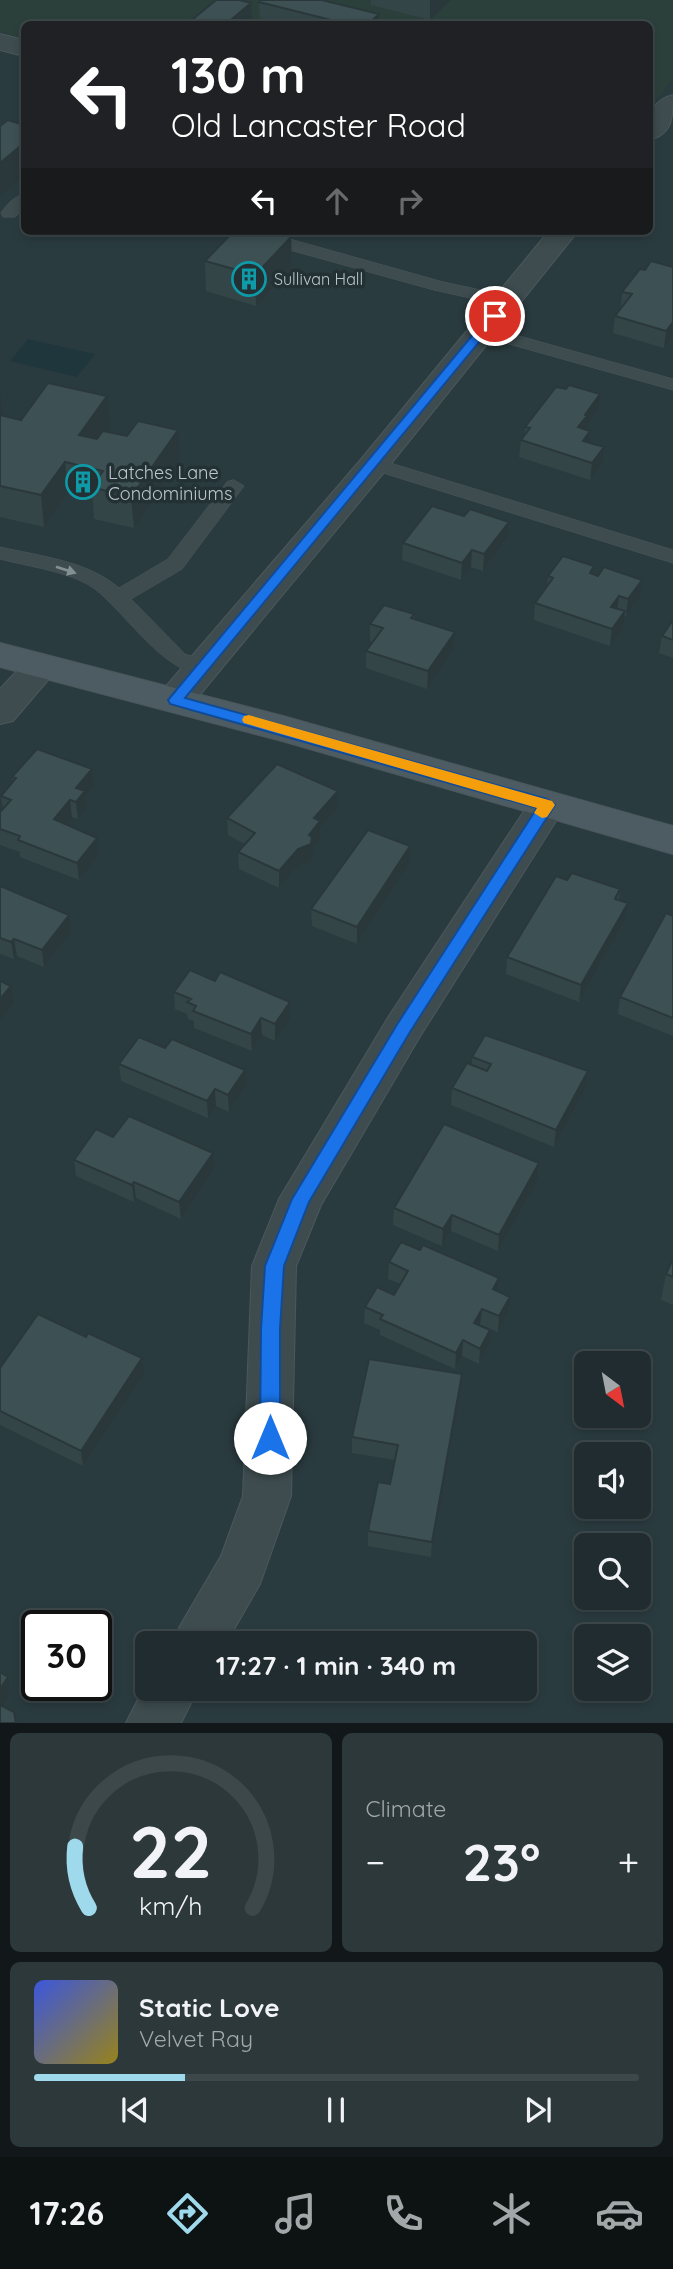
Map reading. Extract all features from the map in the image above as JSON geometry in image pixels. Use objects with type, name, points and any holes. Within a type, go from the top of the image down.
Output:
[{"type":"main road","points":[[0,655],[175,700],[673,841]]},
{"type":"street","points":[[0,42],[21,47]]},
{"type":"street","points":[[653,127],[673,103]]},
{"type":"street","points":[[175,700],[374,464],[561,235]]},
{"type":"street","points":[[0,712],[42,666]]},
{"type":"street","points":[[205,1631],[243,1567],[267,1496],[270,1329],[275,1266],[301,1199],[404,1027],[547,805]]},
{"type":"street","points":[[152,1723],[165,1701]]},
{"type":"lane","points":[[9,213],[21,202]]},
{"type":"lane","points":[[256,235],[440,286],[507,301]]},
{"type":"lane","points":[[483,331],[673,385]]},
{"type":"lane","points":[[374,464],[673,557]]},
{"type":"lane","points":[[117,598],[175,564],[234,486]]},
{"type":"lane","points":[[0,553],[58,567],[98,581],[178,659],[202,667]]},
{"type":"green space","points":[[0,0],[673,0],[673,79],[653,103],[653,21],[21,21],[21,37],[0,32]]},
{"type":"water","points":[[28,339],[95,354],[77,377],[10,361]]},
{"type":"building","points":[[216,0],[251,3],[230,21],[191,21]]},
{"type":"building","points":[[322,0],[379,14],[371,21],[335,21],[259,2]]},
{"type":"building","points":[[8,120],[21,124],[21,146],[0,163],[0,126]]},
{"type":"building","points":[[230,235],[291,237],[255,275],[205,261]]},
{"type":"building","points":[[651,261],[673,267],[673,322],[666,331],[615,316],[632,294],[622,292],[640,269],[645,270]]},
{"type":"building","points":[[48,383],[107,396],[79,435],[97,439],[103,431],[127,436],[138,421],[178,430],[131,497],[91,487],[103,471],[65,462],[41,495],[0,486],[0,415],[21,420]]},
{"type":"building","points":[[569,385],[600,394],[578,427],[590,431],[583,441],[604,447],[592,463],[521,440],[530,428],[525,427],[556,387],[566,389]]},
{"type":"building","points":[[432,506],[464,516],[470,509],[509,522],[484,554],[472,550],[462,563],[403,543]]},
{"type":"building","points":[[563,556],[594,566],[590,573],[598,576],[604,567],[642,580],[628,599],[619,596],[611,607],[625,611],[612,629],[535,603],[553,578],[548,576]]},
{"type":"building","points":[[384,605],[414,614],[411,618],[455,632],[428,671],[366,651],[383,628],[370,624]]},
{"type":"building","points":[[673,620],[673,640],[662,636]]},
{"type":"building","points":[[37,749],[92,769],[76,788],[85,791],[76,802],[70,800],[54,819],[97,838],[77,863],[18,840],[20,836],[0,829],[0,812],[11,800],[1,796],[16,778],[12,777]]},
{"type":"building","points":[[277,764],[338,791],[314,818],[320,821],[309,835],[312,837],[311,844],[298,849],[279,871],[238,852],[255,833],[227,818]]},
{"type":"building","points":[[368,830],[410,846],[357,927],[311,909]]},
{"type":"building","points":[[572,873],[620,889],[615,899],[628,903],[581,985],[507,957],[556,876],[567,880]]},
{"type":"building","points":[[0,886],[69,915],[42,950],[14,939],[11,942],[0,938]]},
{"type":"building","points":[[666,913],[673,916],[673,1018],[620,997]]},
{"type":"building","points":[[190,970],[215,981],[220,972],[290,1002],[275,1024],[261,1018],[251,1034],[193,1011],[196,1006],[187,1002],[191,999],[174,992]]},
{"type":"building","points":[[0,981],[11,986],[0,999]]},
{"type":"building","points":[[485,1035],[588,1071],[556,1130],[452,1088],[467,1063],[487,1071],[491,1064],[472,1057]]},
{"type":"building","points":[[139,1037],[165,1048],[172,1039],[245,1070],[228,1095],[215,1089],[207,1101],[119,1064]]},
{"type":"building","points":[[129,1116],[213,1153],[179,1202],[74,1160],[96,1129],[113,1137]]},
{"type":"building","points":[[444,1124],[539,1163],[499,1235],[452,1215],[443,1229],[394,1208]]},
{"type":"building","points":[[401,1242],[420,1250],[423,1245],[499,1278],[493,1289],[510,1297],[499,1316],[482,1309],[474,1323],[490,1330],[480,1349],[463,1340],[456,1353],[380,1319],[383,1315],[365,1307],[377,1287],[394,1295],[408,1271],[389,1262]]},
{"type":"building","points":[[673,1259],[673,1277],[666,1274]]},
{"type":"building","points":[[38,1314],[86,1337],[88,1333],[142,1358],[81,1451],[0,1411],[0,1368]]},
{"type":"building","points":[[369,1359],[462,1374],[432,1542],[368,1531],[378,1482],[390,1484],[398,1445],[352,1437]]},
{"type":"building","points":[[0,1672],[8,1677],[0,1689]]},
{"type":"building","points":[[0,1705],[14,1712],[16,1723],[0,1723]]},
{"type":"slow traffic","points":[[249,720],[547,805],[542,813]]},
{"type":"place","name":"Sullivan Hall","points":[[249,279]]},
{"type":"place","name":"Latches Lane Condominiums","points":[[83,482]]},
{"type":"route","points":[[270,1438],[270,1329],[275,1266],[301,1199],[404,1027],[547,805],[175,700],[495,316]]}]
